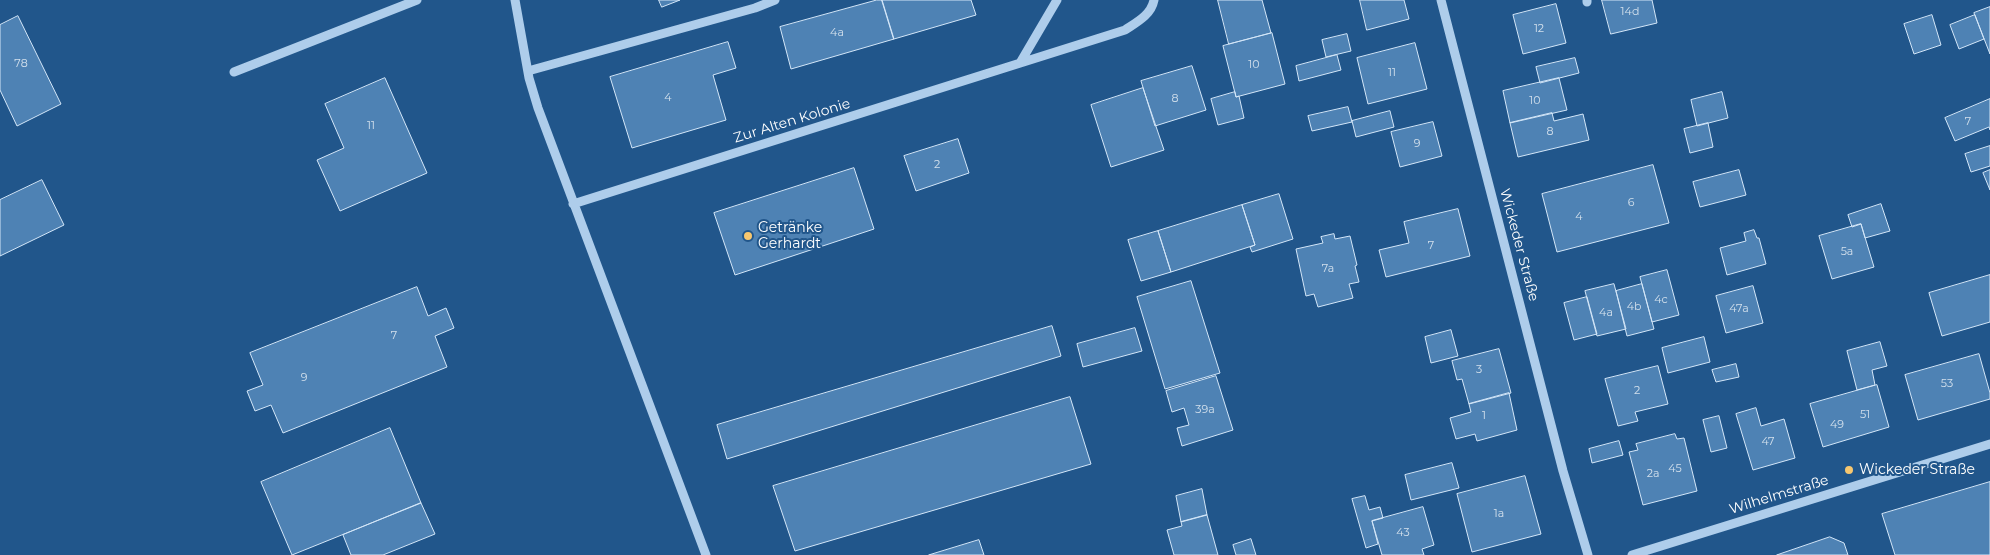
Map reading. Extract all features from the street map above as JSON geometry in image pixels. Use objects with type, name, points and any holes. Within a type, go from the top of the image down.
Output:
[{"type":"street","points":[[234,72],[417,0]]},
{"type":"street","points":[[515,0],[528,71],[538,108],[706,555]]},
{"type":"street","points":[[528,71],[755,8],[775,0]]},
{"type":"street","points":[[1020,63],[1057,0]]},
{"type":"street","name":"Zur Alten Kolonie","points":[[573,204],[1126,30],[1142,19],[1152,6],[1154,0]]},
{"type":"street","name":"Wickeder Straße","points":[[1441,0],[1564,471],[1588,555]]},
{"type":"street","name":"Wilhelmstraße","points":[[1632,555],[1990,444]]},
{"type":"building","points":[[659,0],[680,0],[662,7]]},
{"type":"building","points":[[882,0],[894,39],[791,69],[780,27]]},
{"type":"building","points":[[882,0],[971,0],[976,15],[894,39]]},
{"type":"building","points":[[1218,0],[1262,0],[1271,33],[1229,44]]},
{"type":"building","points":[[1360,0],[1404,0],[1409,19],[1367,30]]},
{"type":"building","points":[[1602,0],[1652,0],[1657,23],[1611,34]]},
{"type":"building","points":[[1556,4],[1566,43],[1523,54],[1513,15]]},
{"type":"building","points":[[1990,7],[1990,54],[1974,13]]},
{"type":"building","points":[[1932,15],[1941,45],[1914,54],[1904,24]]},
{"type":"building","points":[[1975,15],[1984,39],[1959,49],[1950,25]]},
{"type":"building","points":[[18,16],[61,104],[17,126],[0,90],[0,25]]},
{"type":"building","points":[[1272,33],[1285,84],[1236,97],[1223,46]]},
{"type":"building","points":[[1347,34],[1351,51],[1326,57],[1322,40]]},
{"type":"building","points":[[728,42],[736,68],[713,75],[726,120],[632,148],[610,77]]},
{"type":"building","points":[[1415,43],[1427,89],[1368,104],[1357,58]]},
{"type":"building","points":[[1337,55],[1341,70],[1299,81],[1296,66]]},
{"type":"building","points":[[1575,58],[1579,73],[1540,83],[1536,67]]},
{"type":"building","points":[[1192,66],[1206,110],[1155,126],[1141,81]]},
{"type":"building","points":[[385,78],[427,173],[340,211],[317,160],[344,148],[325,104]]},
{"type":"building","points":[[1559,78],[1567,110],[1510,123],[1503,91]]},
{"type":"building","points":[[1143,88],[1164,150],[1111,167],[1091,105]]},
{"type":"building","points":[[1235,92],[1236,97],[1239,96],[1244,118],[1218,125],[1211,99]]},
{"type":"building","points":[[1722,92],[1728,118],[1697,126],[1691,100]]},
{"type":"building","points":[[1990,99],[1990,130],[1989,127],[1955,141],[1945,118]]},
{"type":"building","points":[[1348,107],[1352,122],[1312,131],[1308,116]]},
{"type":"building","points":[[1390,111],[1394,127],[1356,137],[1352,121]]},
{"type":"building","points":[[1552,113],[1554,121],[1583,114],[1589,140],[1518,157],[1510,123]]},
{"type":"building","points":[[1433,122],[1442,156],[1400,167],[1391,132]]},
{"type":"building","points":[[1708,123],[1713,147],[1690,153],[1684,129]]},
{"type":"building","points":[[958,139],[969,173],[916,191],[904,156]]},
{"type":"building","points":[[1990,146],[1990,166],[1971,172],[1965,154]]},
{"type":"building","points":[[1653,165],[1669,223],[1557,252],[1542,194]]},
{"type":"building","points":[[854,168],[874,229],[735,275],[714,213]]},
{"type":"building","points":[[1739,170],[1746,195],[1700,207],[1693,182]]},
{"type":"building","points":[[1990,170],[1990,190],[1983,173]]},
{"type":"building","points":[[42,180],[64,225],[0,256],[0,200]]},
{"type":"building","points":[[1279,194],[1293,239],[1252,252],[1250,247],[1255,245],[1242,205]]},
{"type":"building","points":[[1881,204],[1890,231],[1865,238],[1861,224],[1852,227],[1848,215]]},
{"type":"building","points":[[1242,205],[1255,245],[1171,272],[1158,231]]},
{"type":"building","points":[[1458,209],[1470,256],[1386,277],[1379,250],[1409,243],[1404,222]]},
{"type":"building","points":[[1861,224],[1874,267],[1832,279],[1819,236]]},
{"type":"building","points":[[1754,230],[1757,238],[1759,238],[1766,264],[1727,275],[1720,248],[1746,241],[1744,233]]},
{"type":"building","points":[[1158,231],[1171,272],[1141,281],[1128,240]]},
{"type":"building","points":[[1334,234],[1335,239],[1350,236],[1359,282],[1349,284],[1353,298],[1318,307],[1314,294],[1306,296],[1296,249],[1323,243],[1321,237]]},
{"type":"building","points":[[1667,270],[1679,315],[1652,322],[1640,277]]},
{"type":"building","points":[[1990,275],[1990,322],[1942,336],[1929,293]]},
{"type":"building","points":[[1191,281],[1220,373],[1165,389],[1137,297]]},
{"type":"building","points":[[1614,284],[1626,329],[1597,336],[1585,291]]},
{"type":"building","points":[[1642,284],[1654,329],[1627,336],[1616,291]]},
{"type":"building","points":[[1753,286],[1763,323],[1726,333],[1716,296]]},
{"type":"building","points":[[417,287],[428,316],[446,308],[454,328],[435,336],[447,367],[283,433],[271,405],[255,411],[247,391],[263,385],[250,353]]},
{"type":"building","points":[[1587,297],[1597,334],[1574,340],[1564,303]]},
{"type":"building","points":[[1052,326],[1061,356],[727,459],[717,425]]},
{"type":"building","points":[[1135,328],[1142,351],[1083,367],[1077,344]]},
{"type":"building","points":[[1451,330],[1458,356],[1431,363],[1425,337]]},
{"type":"building","points":[[1704,337],[1710,362],[1668,373],[1662,348]]},
{"type":"building","points":[[1880,342],[1887,366],[1872,370],[1875,385],[1857,390],[1847,351]]},
{"type":"building","points":[[1499,349],[1511,393],[1469,404],[1462,379],[1457,380],[1452,361]]},
{"type":"building","points":[[1979,354],[1990,399],[1918,420],[1905,375]]},
{"type":"building","points":[[1736,364],[1739,377],[1716,382],[1712,370]]},
{"type":"building","points":[[1658,366],[1668,404],[1635,412],[1638,421],[1618,426],[1605,379]]},
{"type":"building","points":[[1216,376],[1233,430],[1182,446],[1177,428],[1189,425],[1184,408],[1172,412],[1166,391]]},
{"type":"building","points":[[1877,385],[1889,427],[1823,447],[1810,404]]},
{"type":"building","points":[[1509,393],[1517,430],[1477,441],[1475,434],[1456,439],[1450,418],[1471,412],[1469,404]]},
{"type":"building","points":[[1070,397],[1091,464],[795,551],[773,486]]},
{"type":"building","points":[[1756,408],[1761,426],[1784,419],[1795,458],[1753,470],[1736,414]]},
{"type":"building","points":[[1719,416],[1727,448],[1711,452],[1703,420]]},
{"type":"building","points":[[390,428],[421,503],[292,555],[261,482]]},
{"type":"building","points":[[1675,434],[1677,439],[1684,438],[1697,491],[1643,505],[1629,452],[1638,450],[1636,444]]},
{"type":"building","points":[[1619,441],[1623,455],[1592,463],[1589,449]]},
{"type":"building","points":[[1452,463],[1459,488],[1411,500],[1405,475]]},
{"type":"building","points":[[1525,476],[1541,534],[1472,552],[1457,494]]},
{"type":"building","points":[[1990,482],[1990,555],[1895,555],[1882,514]]},
{"type":"building","points":[[1202,489],[1207,515],[1181,522],[1176,496]]},
{"type":"building","points":[[1365,496],[1369,510],[1380,507],[1383,518],[1372,521],[1378,544],[1366,548],[1352,499]]},
{"type":"building","points":[[421,503],[435,534],[383,555],[351,555],[343,535]]},
{"type":"building","points":[[1423,507],[1434,545],[1422,549],[1424,555],[1382,555],[1372,521]]},
{"type":"building","points":[[1207,515],[1218,555],[1174,555],[1167,530],[1182,526],[1181,522]]},
{"type":"building","points":[[1830,537],[1844,543],[1848,555],[1777,555]]},
{"type":"building","points":[[1251,539],[1256,555],[1236,555],[1233,545]]},
{"type":"building","points":[[979,540],[984,555],[929,555]]},
{"type":"place","name":"Getränke Gerhardt","points":[[748,236]]},
{"type":"place","name":"Wickeder Straße","points":[[1849,470]]}]
